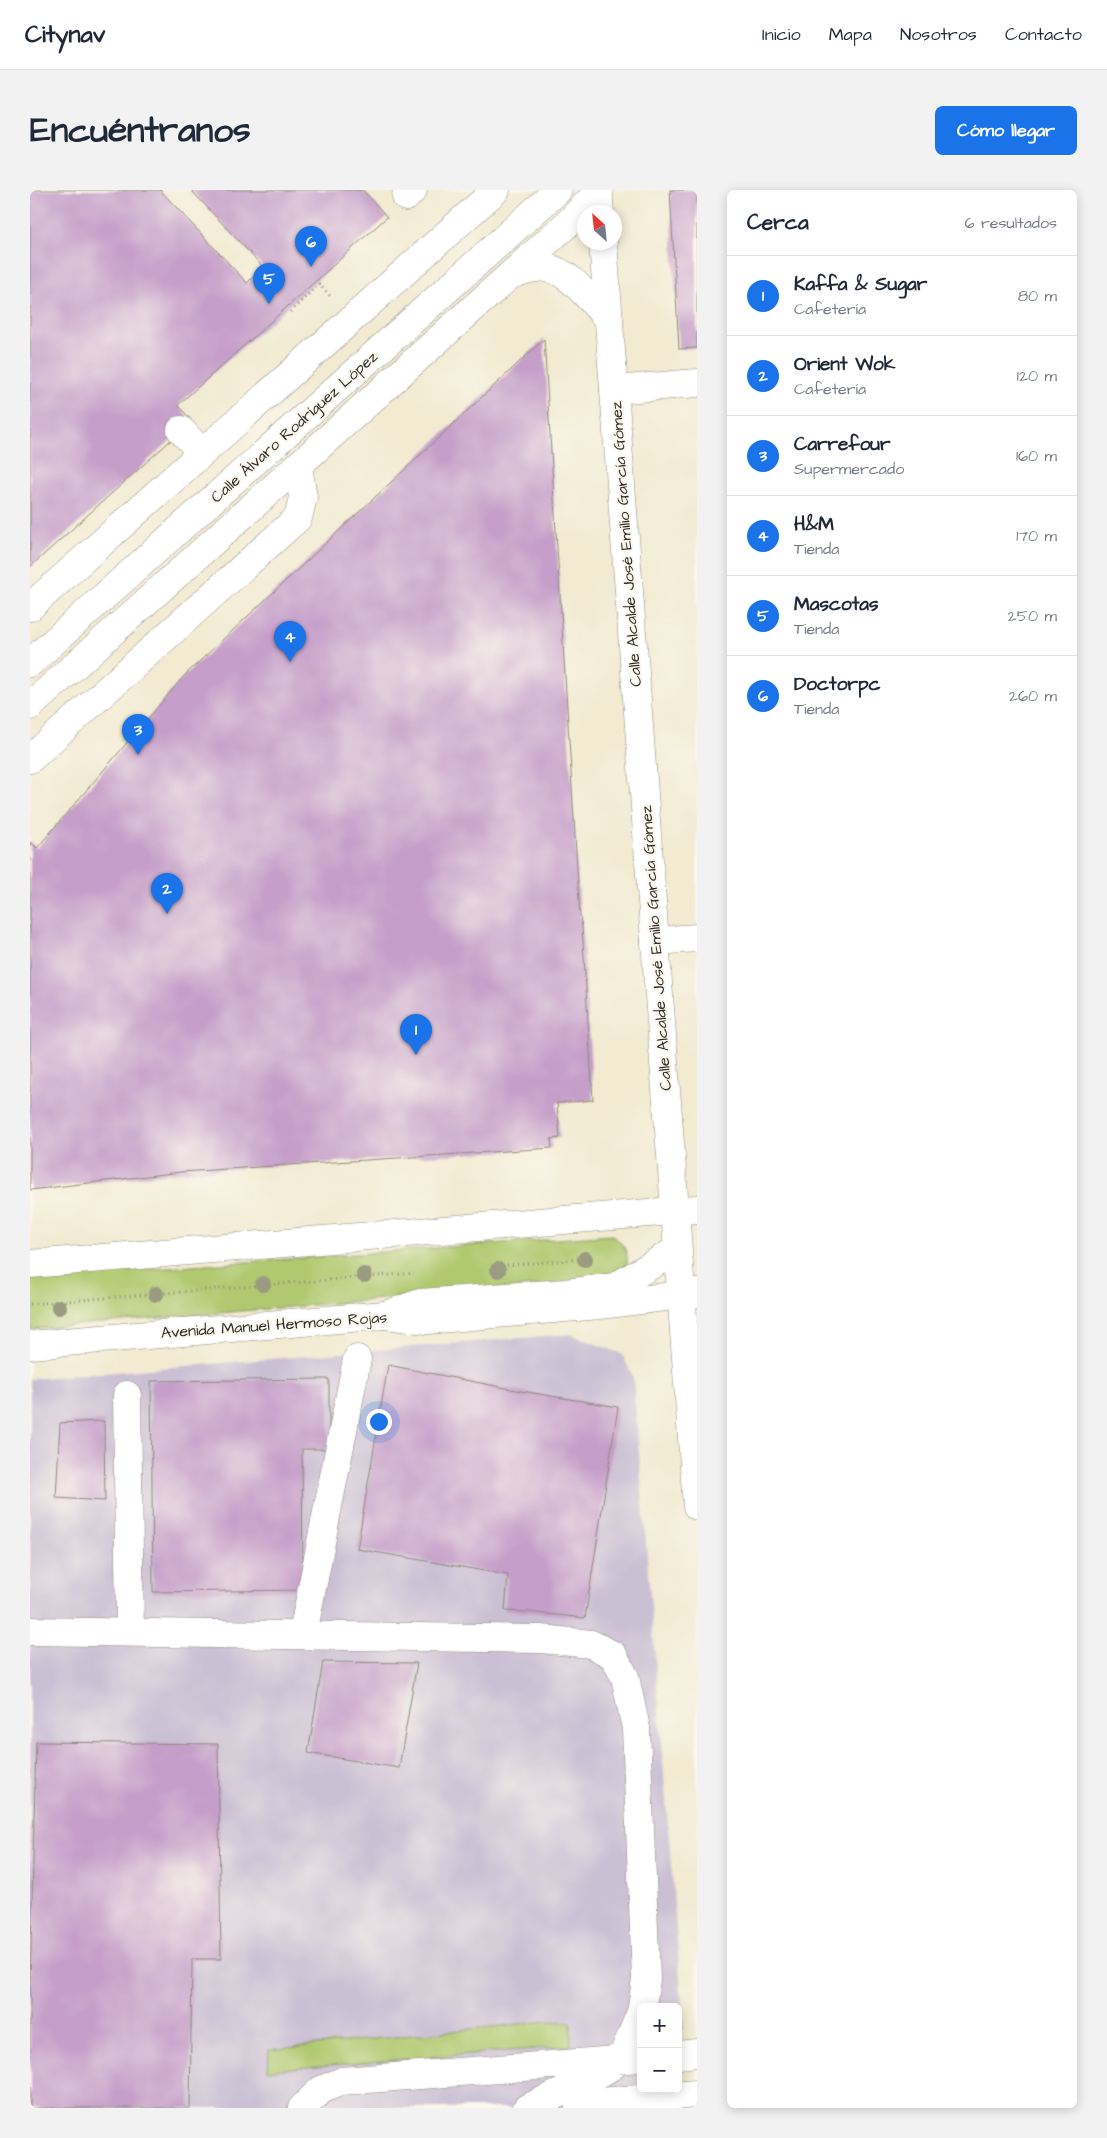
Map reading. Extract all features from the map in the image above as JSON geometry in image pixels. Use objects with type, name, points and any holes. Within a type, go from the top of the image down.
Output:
[{"type":"street","points":[[30,607],[496,190]]},
{"type":"street","name":"Calle Álvaro Rodríguez López","points":[[30,644],[535,190]]},
{"type":"street","name":"Calle Álvaro Rodríguez López","points":[[30,663],[558,190]]},
{"type":"street","name":"Calle Álvaro Rodríguez López","points":[[30,706],[599,196]]},
{"type":"street","name":"Calle Alcalde José Emilio García Gómez","points":[[604,250],[655,941],[686,1210],[678,1249],[690,1294],[697,1506]]},
{"type":"street","name":"Calle Álvaro Rodríguez López","points":[[511,275],[529,269],[546,267],[561,272],[609,320]]},
{"type":"street","points":[[614,390],[697,384]]},
{"type":"street","points":[[181,430],[202,453]]},
{"type":"street","points":[[30,759],[298,518],[303,496],[298,466]]},
{"type":"street","points":[[655,941],[697,938]]},
{"type":"street","points":[[30,1264],[686,1210]]},
{"type":"street","points":[[385,1315],[420,1303],[565,1293],[615,1287],[678,1249]]},
{"type":"street","name":"Avenida Manuel Hermoso Rojas","points":[[30,1345],[385,1315],[427,1320],[600,1305],[690,1294]]},
{"type":"street","points":[[303,1634],[358,1359]]},
{"type":"street","points":[[127,1395],[130,1632]]},
{"type":"street","points":[[30,1631],[541,1639],[591,1644],[613,1655],[624,1677],[636,1728],[646,1979],[643,2003]]},
{"type":"street","points":[[631,2059],[637,2031]]},
{"type":"street","points":[[682,2055],[697,2053]]},
{"type":"street","points":[[302,2108],[321,2090],[342,2081],[631,2059]]},
{"type":"street","points":[[527,2108],[631,2059]]},
{"type":"street","points":[[589,2106],[697,2094]]},
{"type":"path","points":[[290,312],[319,284],[334,300]]},
{"type":"path","points":[[497,1266],[586,1259]]},
{"type":"path","points":[[30,1304],[418,1272]]},
{"type":"shaded area","points":[[570,1334],[622,1354],[633,1377],[682,2003],[637,2003],[637,2093],[647,2093],[669,2108],[30,2108],[30,1379]]},
{"type":"shaded area","points":[[682,2004],[684,2030],[682,2030]]},
{"type":"green space","points":[[612,1235],[620,1241],[624,1248],[627,1255],[627,1265],[607,1280],[30,1329],[30,1278]]},
{"type":"green space","points":[[548,2021],[571,2022],[571,2046],[268,2070],[269,2050]]},
{"type":"building","points":[[30,190],[160,190],[247,283],[263,267],[191,190],[363,190],[387,217],[178,405],[192,421],[30,567]]},
{"type":"building","points":[[670,190],[697,190],[697,348],[679,349]]},
{"type":"building","points":[[544,339],[593,1100],[557,1103],[560,1138],[551,1139],[552,1148],[181,1172],[30,1190],[30,842],[37,848],[185,675]]},
{"type":"building","points":[[388,1365],[521,1391],[618,1407],[585,1618],[505,1611],[508,1575],[357,1549]]},
{"type":"building","points":[[329,1379],[329,1449],[302,1449],[303,1590],[153,1592],[151,1381]]},
{"type":"building","points":[[104,1421],[105,1501],[56,1498],[60,1423]]},
{"type":"building","points":[[323,1662],[417,1663],[399,1768],[308,1753]]},
{"type":"building","points":[[36,1742],[218,1744],[221,1959],[192,1959],[190,2108],[30,2108],[30,1986]]},
{"type":"place","name":"Doctorpc","points":[[311,267]]},
{"type":"place","name":"Mascotas","points":[[269,304]]},
{"type":"place","name":"H&M","points":[[290,662]]},
{"type":"place","name":"Carrefour","points":[[138,755]]},
{"type":"place","name":"Orient Wok","points":[[167,914]]},
{"type":"place","name":"Kaffa & Sugar","points":[[416,1055]]}]
